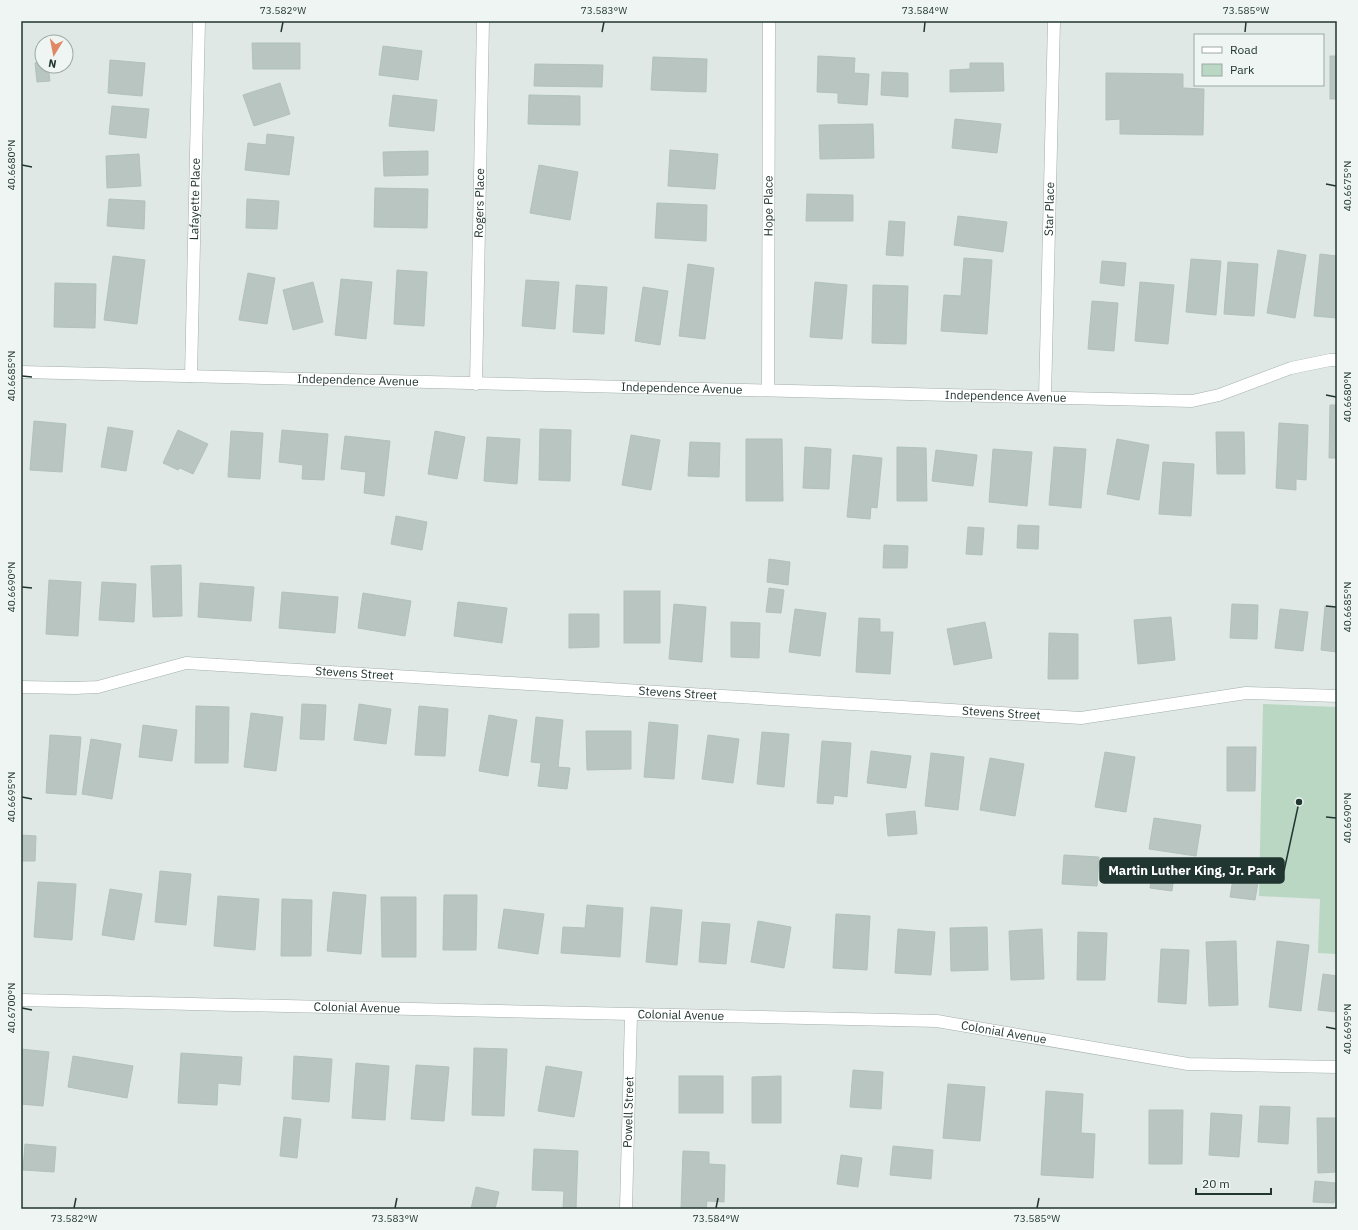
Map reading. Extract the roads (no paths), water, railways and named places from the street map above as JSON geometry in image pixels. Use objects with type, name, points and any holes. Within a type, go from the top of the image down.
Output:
[{"type":"street","name":"Lafayette Place","points":[[192,376],[199,21]]},
{"type":"street","name":"Rogers Place","points":[[476,384],[484,21]]},
{"type":"street","name":"Hope Place","points":[[768,390],[769,21]]},
{"type":"street","name":"Star Place","points":[[1045,397],[1054,21]]},
{"type":"street","name":"Independence Avenue","points":[[21,372],[1192,401],[1219,395],[1291,368],[1337,360]]},
{"type":"street","name":"Stevens Street","points":[[21,687],[98,687],[186,663],[1081,718],[1246,693],[1337,696]]},
{"type":"street","name":"Colonial Avenue","points":[[21,1000],[936,1022],[1188,1064],[1337,1067]]},
{"type":"street","name":"Powell Street","points":[[626,1209],[631,1015]]},
{"type":"place","name":"Martin Luther King, Jr. Park","points":[[1299,802]]}]
